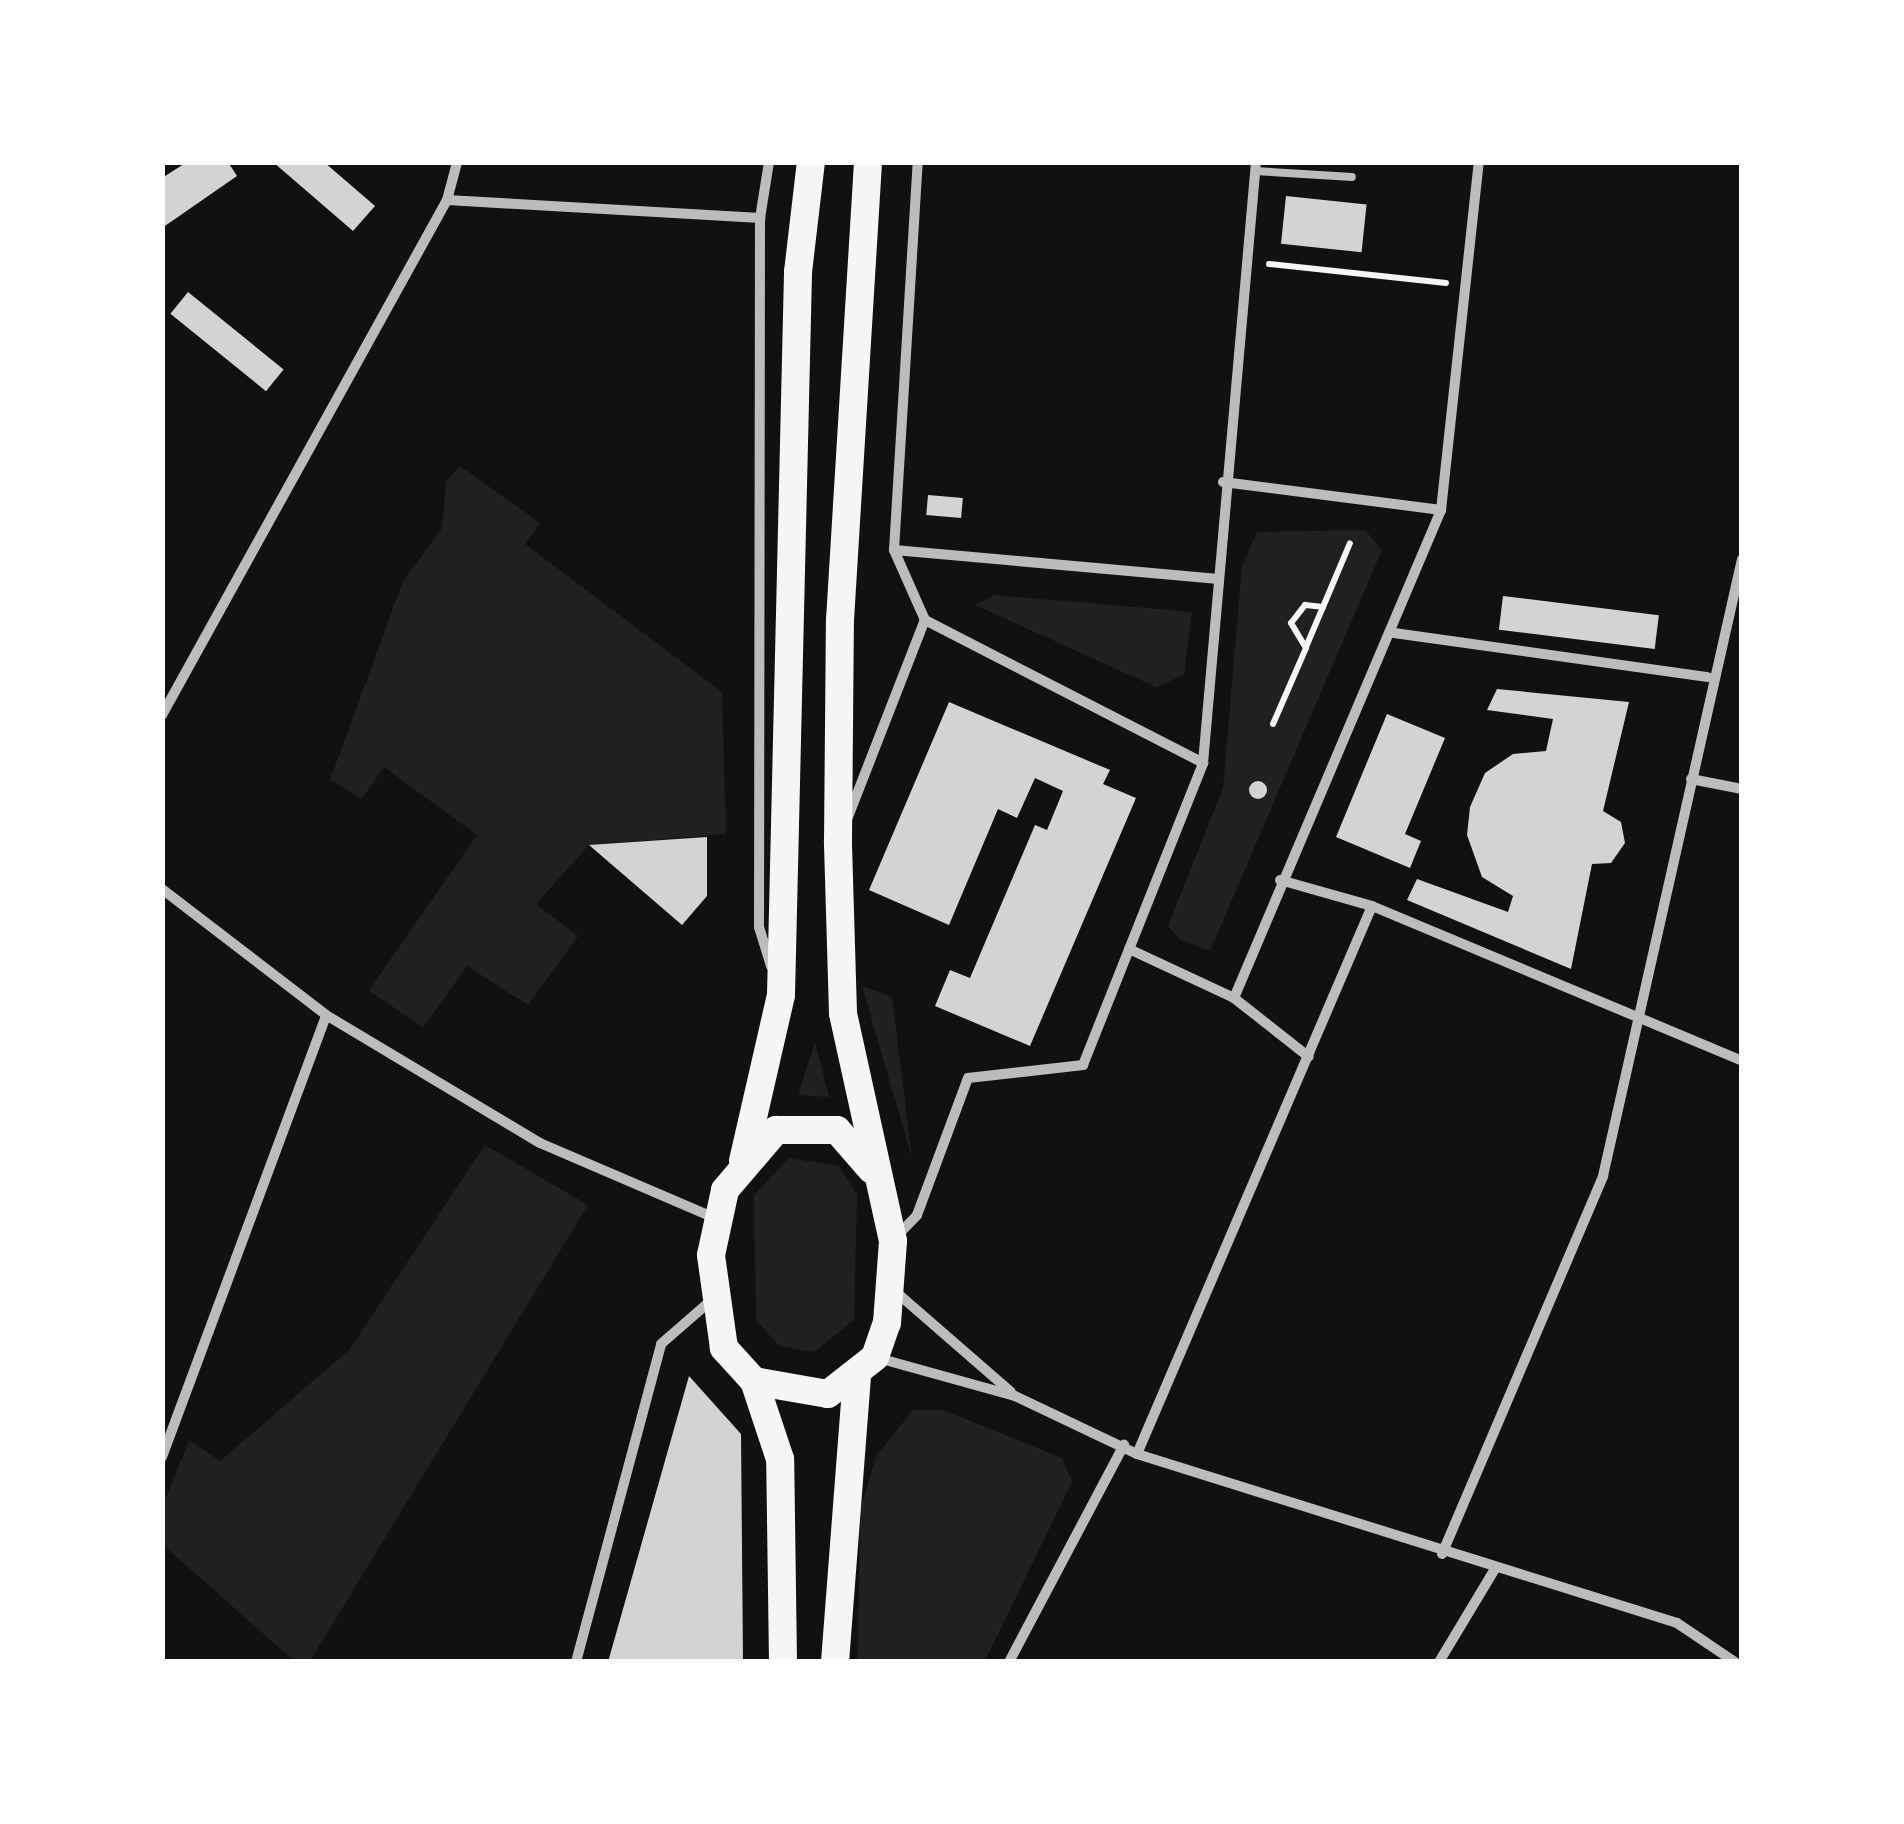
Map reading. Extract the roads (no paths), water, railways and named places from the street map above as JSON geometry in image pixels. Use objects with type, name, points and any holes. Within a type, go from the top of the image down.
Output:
[{"type":"highway","points":[[783,1662],[780,1458],[754,1381],[724,1348],[715,1297],[717,1220],[743,1161],[781,995],[798,272],[810,162]]},
{"type":"highway","points":[[835,1662],[866,1366],[889,1285],[892,1241],[843,1013],[838,841],[840,620],[868,162]]},
{"type":"highway","points":[[743,1161],[776,1130],[837,1130],[857,1144],[884,1193]]},
{"type":"highway","points":[[754,1381],[806,1397],[866,1366]]},
{"type":"street","points":[[162,715],[447,200],[457,162]]},
{"type":"street","points":[[768,162],[760,218],[759,927],[781,995]]},
{"type":"street","points":[[918,162],[894,550],[926,620],[1203,763]]},
{"type":"street","points":[[1234,998],[1280,880],[1394,633],[1441,510],[1479,162]]},
{"type":"street","points":[[892,1241],[917,1216],[968,1078],[1083,1065],[1203,763],[1242,261],[1255,167]]},
{"type":"street","points":[[447,200],[760,218]]},
{"type":"street","points":[[1223,482],[1441,510]]},
{"type":"street","points":[[894,550],[1216,579]]},
{"type":"street","points":[[1442,1554],[1603,1176],[1691,779],[1708,677],[1742,558]]},
{"type":"street","points":[[838,841],[926,620]]},
{"type":"street","points":[[1394,633],[1708,677]]},
{"type":"street","points":[[1691,779],[1742,789]]},
{"type":"street","points":[[1280,880],[1372,906],[1636,1024],[1742,1061]]},
{"type":"street","points":[[162,888],[326,1016],[540,1143],[717,1220]]},
{"type":"street","points":[[1137,1454],[1372,906]]},
{"type":"street","points":[[1129,950],[1234,998],[1309,1057]]},
{"type":"street","points":[[162,1457],[326,1016]]},
{"type":"street","points":[[889,1285],[1016,1396]]},
{"type":"street","points":[[576,1662],[662,1344],[715,1297]]},
{"type":"street","points":[[866,1366],[1016,1396],[1137,1454],[1442,1554],[1677,1623],[1736,1662]]},
{"type":"street","points":[[1009,1662],[1124,1445]]},
{"type":"street","points":[[1439,1662],[1496,1567]]},
{"type":"lane","points":[[1255,167],[1352,177]]}]
